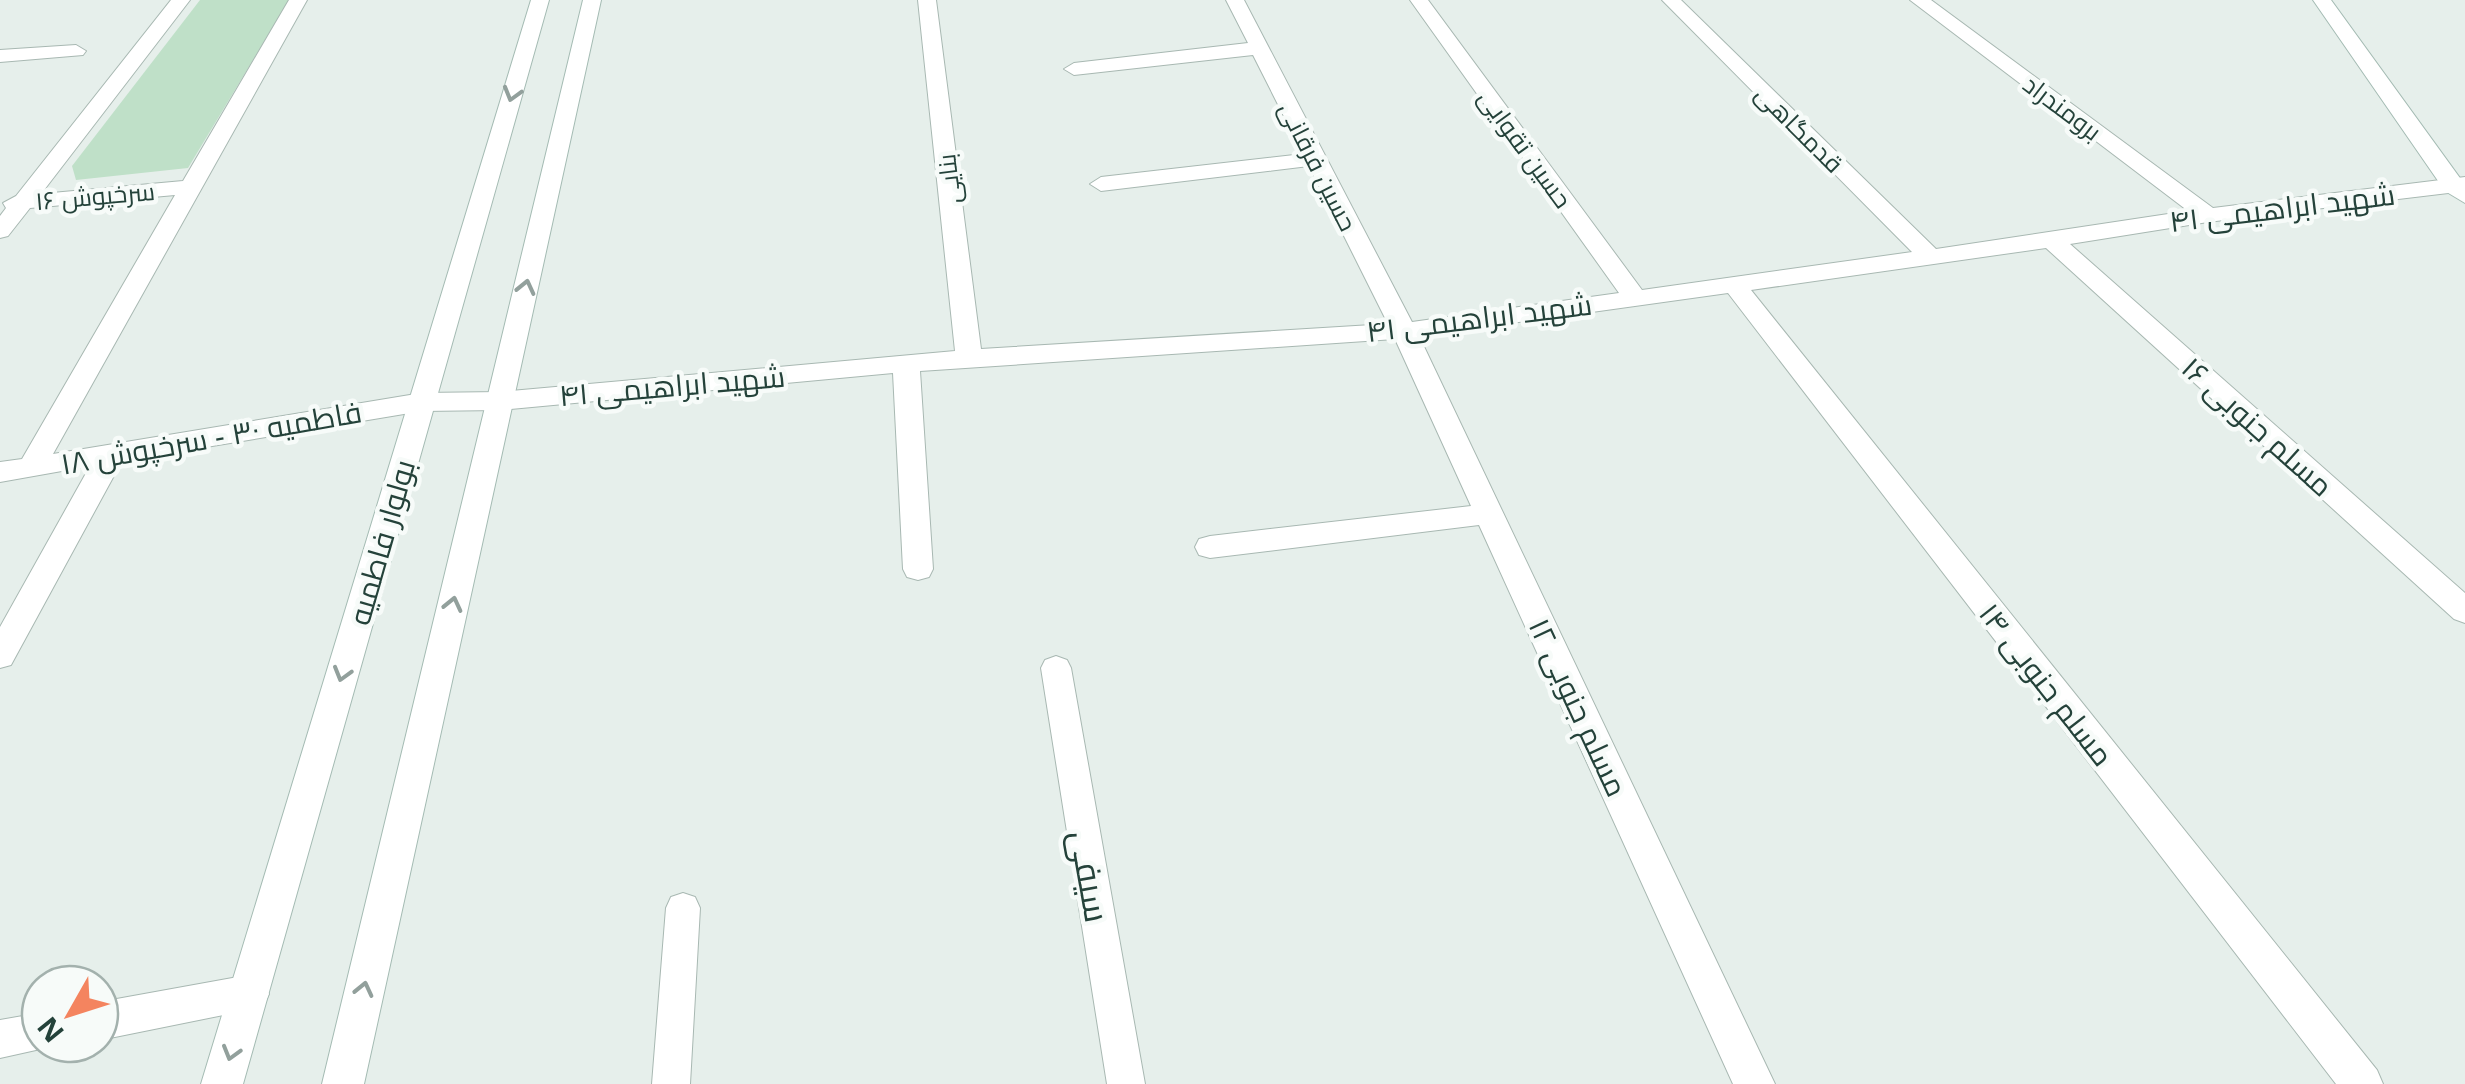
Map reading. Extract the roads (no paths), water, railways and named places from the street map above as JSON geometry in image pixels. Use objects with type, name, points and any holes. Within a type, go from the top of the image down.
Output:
[{"type":"street","points":[[0,231],[181,0]]},
{"type":"street","points":[[31,467],[298,0]]},
{"type":"street","name":"بولوار فاطمیه","points":[[222,1084],[540,0]]},
{"type":"street","points":[[342,1084],[592,0]]},
{"type":"street","name":"بنایی","points":[[927,0],[970,358]]},
{"type":"street","name":"حسین فرقانی","points":[[1234,0],[1404,330]]},
{"type":"street","name":"حسین تقوایی","points":[[1419,0],[1634,297]]},
{"type":"street","name":"قدمگاهی","points":[[1671,0],[1930,257]]},
{"type":"street","name":"برومندراد","points":[[1919,0],[2208,215]]},
{"type":"street","points":[[2322,0],[2461,189]]},
{"type":"street","points":[[1074,69],[1258,48]]},
{"type":"street","points":[[0,56],[76,51]]},
{"type":"street","points":[[1101,184],[1314,159]]},
{"type":"street","name":"سرخپوش ۱۶","points":[[0,204],[190,187]]},
{"type":"street","name":"شهید ابراهیمی ۴۱","points":[[422,402],[500,400],[970,358],[1404,330],[2208,215],[2461,189]]},
{"type":"street","name":"مسلم جنوبی ۱۶","points":[[2052,240],[2465,611]]},
{"type":"street","name":"مسلم جنوبی ۱۴","points":[[1732,284],[2362,1084]]},
{"type":"street","name":"مسلم جنوبی ۱۲","points":[[1404,330],[1754,1084]]},
{"type":"street","points":[[906,363],[918,569]]},
{"type":"street","name":"فاطمیه ۳۰ - سرخپوش ۱۸","points":[[0,472],[422,402]]},
{"type":"street","points":[[0,656],[112,454]]},
{"type":"street","points":[[1210,547],[1490,514]]},
{"type":"street","points":[[120,1017],[248,994]]},
{"type":"lane","name":"سیفی","points":[[1056,668],[1126,1084]]},
{"type":"lane","points":[[670,1084],[683,908]]}]
